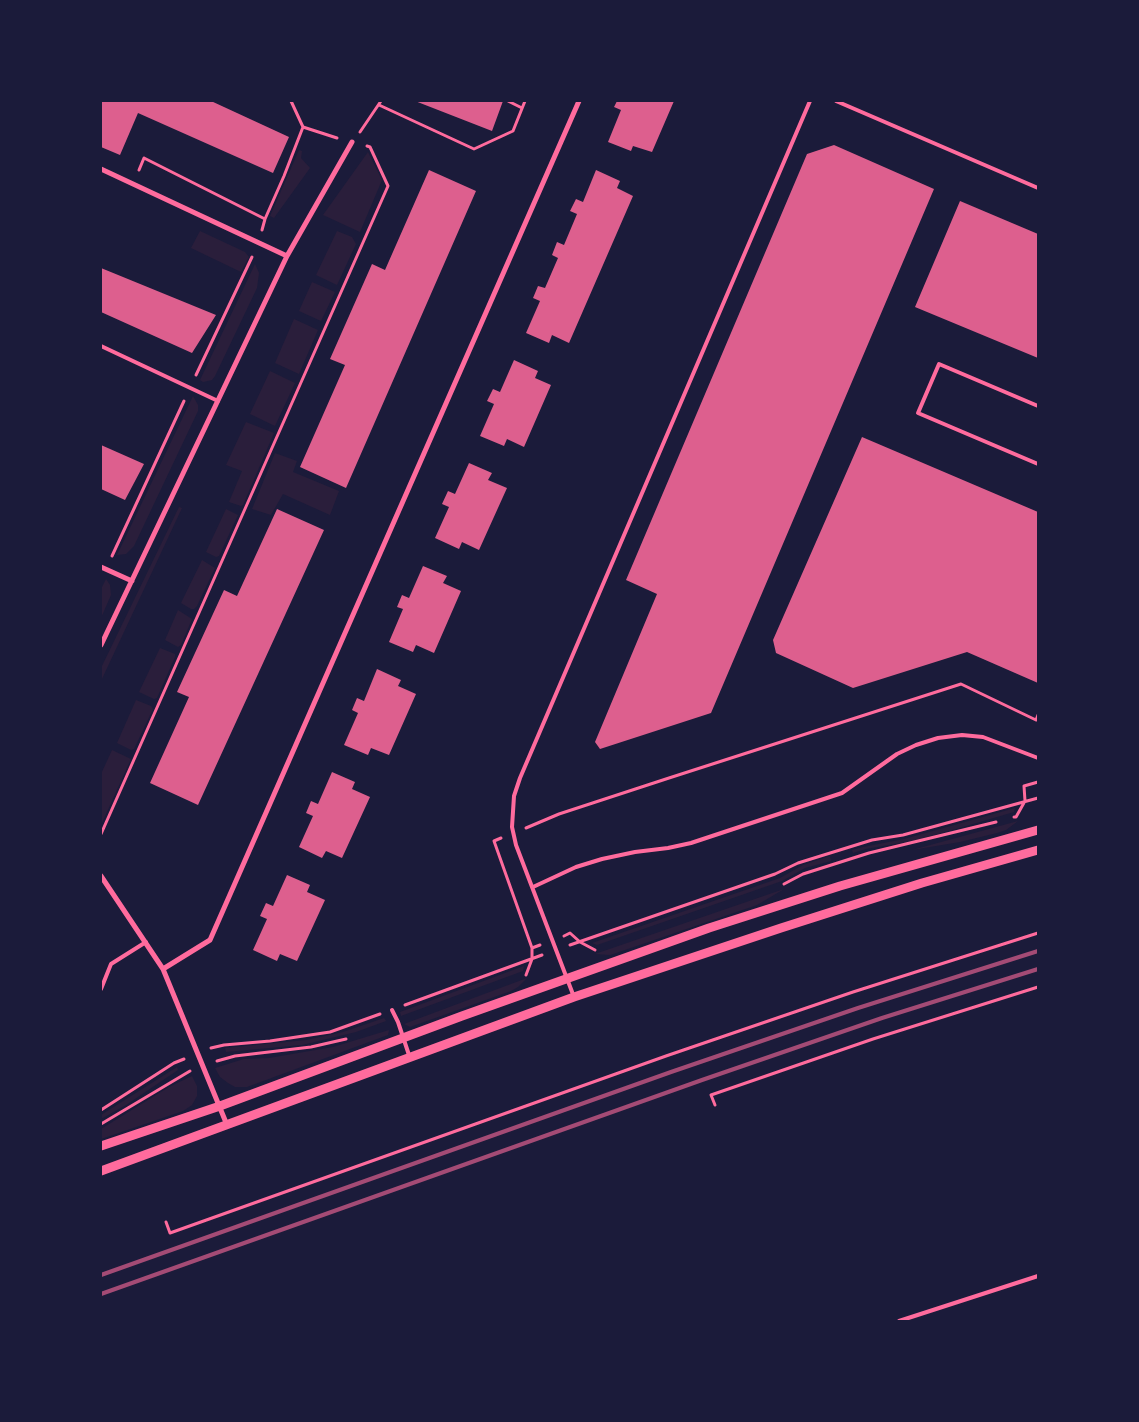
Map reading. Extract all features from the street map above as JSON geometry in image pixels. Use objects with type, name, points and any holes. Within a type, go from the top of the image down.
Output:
[{"type":"street","points":[[162,969],[210,940],[579,101]]},
{"type":"street","points":[[101,645],[287,256],[352,142]]},
{"type":"street","points":[[101,169],[287,256]]},
{"type":"street","points":[[103,568],[132,581]]},
{"type":"street","points":[[101,1146],[220,1106],[709,928],[821,892],[1038,830]]},
{"type":"street","points":[[101,1171],[574,997],[922,883],[1038,850]]},
{"type":"street","points":[[101,876],[162,969],[227,1125]]},
{"type":"lane","points":[[574,997],[516,845],[513,833],[512,809],[514,796],[520,778],[810,101]]},
{"type":"lane","points":[[836,101],[1038,188]]},
{"type":"lane","points":[[101,346],[218,401]]},
{"type":"lane","points":[[1038,406],[939,364],[918,413],[1038,464]]},
{"type":"lane","points":[[533,887],[576,867],[602,859],[691,843],[842,793],[897,754],[916,744],[938,738],[962,735],[983,737],[1038,758]]},
{"type":"lane","points":[[101,989],[111,964],[146,942]]},
{"type":"lane","points":[[392,1010],[410,1058]]},
{"type":"lane","points":[[899,1321],[1038,1276]]},
{"type":"path","points":[[103,568],[259,243],[264,219],[284,176],[303,127],[291,101]]},
{"type":"path","points":[[508,101],[522,108]]},
{"type":"path","points":[[352,142],[380,103],[474,149],[513,131],[525,101]]},
{"type":"path","points":[[101,834],[388,186],[370,147],[303,127]]},
{"type":"path","points":[[131,167],[139,171],[144,158],[264,219]]},
{"type":"path","points":[[532,948],[494,841],[559,814],[961,684],[1036,720],[1038,715]]},
{"type":"path","points":[[166,1222],[170,1233],[666,1056],[853,992],[1038,933]]},
{"type":"path","points":[[715,1105],[711,1096],[721,1092],[874,1039],[1038,987]]},
{"type":"shaded area","points":[[299,150],[302,151],[301,158],[310,168],[274,218],[270,216]]},
{"type":"shaded area","points":[[368,152],[382,180],[360,232],[323,215]]},
{"type":"shaded area","points":[[200,231],[245,252],[249,257],[241,272],[191,248]]},
{"type":"shaded area","points":[[337,231],[352,237],[356,244],[337,285],[316,275]]},
{"type":"shaded area","points":[[255,264],[259,273],[257,288],[215,376],[212,380],[203,382],[200,380]]},
{"type":"shaded area","points":[[312,282],[335,292],[321,321],[299,311]]},
{"type":"shaded area","points":[[294,319],[318,330],[299,374],[275,363]]},
{"type":"shaded area","points":[[270,371],[295,383],[275,426],[250,414]]},
{"type":"shaded area","points":[[193,396],[198,405],[198,411],[134,546],[126,554],[117,555]]},
{"type":"shaded area","points":[[246,422],[274,433],[241,506],[229,502],[242,471],[226,465]]},
{"type":"shaded area","points":[[275,453],[297,461],[293,472],[339,491],[330,515],[283,494],[271,515],[252,509]]},
{"type":"shaded area","points":[[179,507],[182,508],[101,681],[101,668]]},
{"type":"shaded area","points":[[226,509],[238,515],[219,556],[216,557],[206,552]]},
{"type":"shaded area","points":[[202,560],[215,568],[197,606],[191,609],[181,603]]},
{"type":"shaded area","points":[[106,579],[110,585],[111,595],[101,618],[101,589]]},
{"type":"shaded area","points":[[178,610],[192,619],[181,645],[178,647],[165,640]]},
{"type":"shaded area","points":[[160,648],[175,654],[175,657],[157,698],[154,699],[139,692]]},
{"type":"shaded area","points":[[136,700],[151,706],[153,709],[134,749],[131,750],[117,743]]},
{"type":"shaded area","points":[[112,750],[131,759],[101,825],[101,774]]},
{"type":"shaded area","points":[[1015,808],[1014,812],[912,841],[853,853],[852,850],[904,839]]},
{"type":"shaded area","points":[[1018,821],[1006,830],[997,833],[960,842],[912,850]]},
{"type":"shaded area","points":[[830,856],[831,861],[805,868],[782,881],[597,945],[592,943],[780,878],[803,865]]},
{"type":"shaded area","points":[[784,889],[757,905],[610,955],[595,954]]},
{"type":"shaded area","points":[[524,966],[523,971],[401,1016],[400,1012]]},
{"type":"shaded area","points":[[527,978],[511,991],[410,1027],[404,1024]]},
{"type":"shaded area","points":[[384,1018],[386,1021],[356,1032],[302,1045],[226,1052],[225,1048],[306,1040],[343,1032]]},
{"type":"shaded area","points":[[389,1030],[388,1035],[247,1087],[235,1087],[228,1083],[220,1077],[215,1068],[244,1059],[269,1058],[333,1047]]},
{"type":"shaded area","points":[[177,1067],[178,1070],[126,1105],[101,1119],[101,1115]]},
{"type":"shaded area","points":[[192,1076],[197,1086],[197,1096],[192,1105],[183,1111],[101,1139],[101,1129],[169,1087]]},
{"type":"building","points":[[101,101],[211,101],[289,137],[273,173],[138,113],[120,155],[101,147]]},
{"type":"building","points":[[415,101],[503,101],[492,131]]},
{"type":"building","points":[[617,101],[674,101],[652,152],[633,146],[631,151],[608,142],[621,110],[614,107]]},
{"type":"building","points":[[834,145],[934,189],[711,713],[600,749],[595,742],[657,594],[626,580],[807,154]]},
{"type":"building","points":[[429,170],[476,191],[346,488],[300,467],[345,365],[330,359],[372,264],[385,270]]},
{"type":"building","points":[[596,170],[620,181],[617,188],[633,196],[569,343],[552,335],[549,343],[526,333],[540,301],[533,298],[538,286],[545,288],[558,258],[552,255],[557,242],[564,245],[577,214],[570,211],[576,199],[583,202]]},
{"type":"building","points":[[960,201],[1038,234],[1038,358],[915,307]]},
{"type":"building","points":[[101,268],[216,315],[192,353],[101,312]]},
{"type":"building","points":[[514,360],[538,371],[535,378],[551,385],[524,447],[507,439],[504,446],[480,436],[494,404],[487,401],[493,389],[500,392]]},
{"type":"building","points":[[862,437],[1038,512],[1038,683],[967,652],[853,688],[776,653],[773,640]]},
{"type":"building","points":[[101,445],[144,464],[125,500],[101,489]]},
{"type":"building","points":[[469,463],[492,473],[488,480],[507,488],[479,550],[462,542],[459,549],[435,538],[449,507],[442,504],[448,491],[455,494]]},
{"type":"building","points":[[277,509],[324,530],[198,805],[150,783],[189,697],[177,692],[224,590],[237,596]]},
{"type":"building","points":[[423,566],[447,576],[443,583],[461,591],[434,653],[416,645],[413,652],[389,642],[403,609],[397,607],[402,595],[409,598]]},
{"type":"building","points":[[377,669],[401,680],[398,686],[416,694],[389,755],[371,748],[368,755],[344,745],[358,713],[352,710],[357,698],[364,701]]},
{"type":"building","points":[[332,772],[355,782],[352,789],[370,797],[342,858],[326,851],[322,858],[299,847],[313,816],[306,813],[311,801],[318,804]]},
{"type":"building","points":[[287,875],[310,885],[307,892],[325,900],[297,961],[280,954],[277,961],[253,950],[267,919],[260,916],[266,903],[273,906]]},
{"type":"railway","points":[[101,1275],[671,1072],[858,1008],[1038,951]]},
{"type":"railway","points":[[101,1294],[702,1080],[882,1018],[1038,969]]}]
